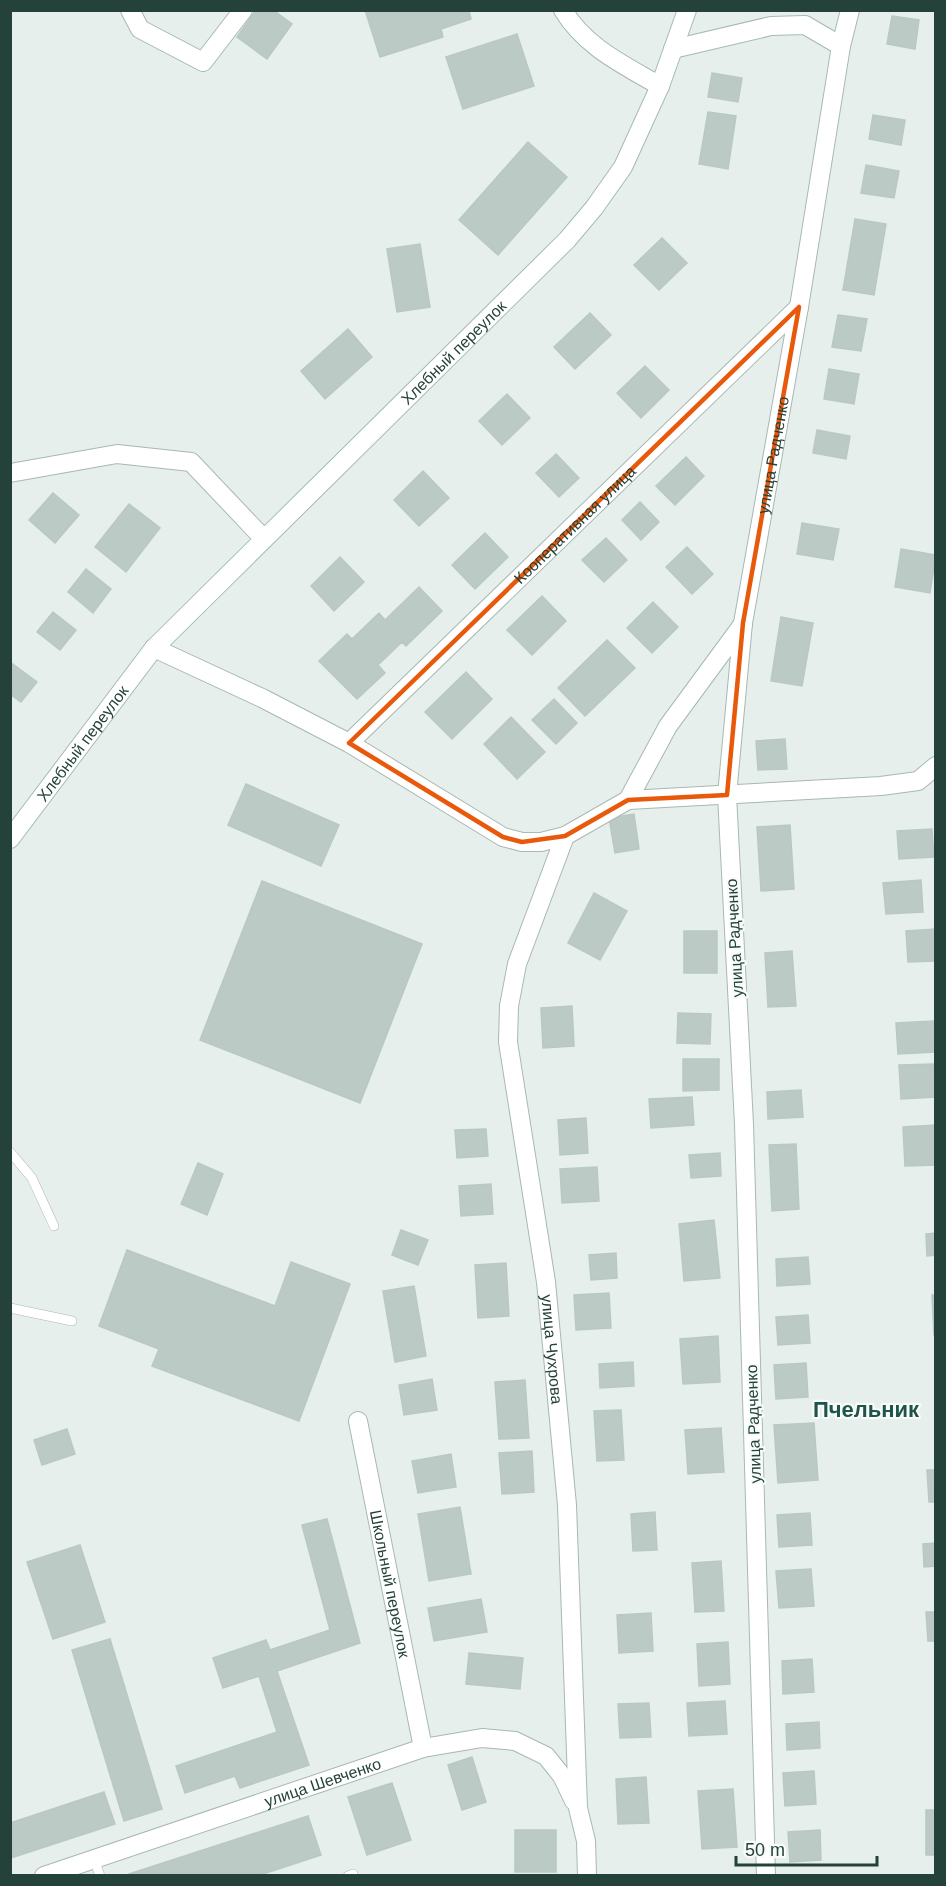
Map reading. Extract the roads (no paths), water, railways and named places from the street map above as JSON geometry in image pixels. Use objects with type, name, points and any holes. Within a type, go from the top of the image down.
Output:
[{"type":"street","points":[[130,10],[140,29],[203,62],[243,10]]},
{"type":"street","points":[[563,10],[570,23],[592,45],[660,86]]},
{"type":"street","name":"Хлебный переулок","points":[[10,839],[154,648],[567,240],[594,208],[623,167],[660,86],[687,10]]},
{"type":"street","name":"улица Радченко","points":[[766,1875],[744,1124],[727,795],[743,623],[850,10]]},
{"type":"street","points":[[673,49],[771,27],[794,18],[842,46]]},
{"type":"street","name":"Кооперативная улица","points":[[349,743],[799,307]]},
{"type":"street","points":[[10,473],[117,454],[191,462],[264,539]]},
{"type":"street","points":[[628,800],[669,726],[743,623]]},
{"type":"street","points":[[154,648],[262,698],[349,743],[503,837],[522,842],[541,842],[565,836],[628,800],[881,786],[918,781],[936,786]]},
{"type":"street","points":[[918,781],[936,765]]},
{"type":"street","name":"улица Чухрова","points":[[565,836],[517,964],[509,1006],[508,1042],[546,1282],[567,1505],[578,1808],[586,1841],[587,1875]]},
{"type":"street","name":"Школьный переулок","points":[[358,1421],[423,1748]]},
{"type":"street","name":"улица Шевченко","points":[[44,1875],[97,1867],[423,1748],[482,1737],[515,1741],[546,1756],[562,1776],[578,1808]]},
{"type":"lane","points":[[10,1152],[32,1178],[54,1226]]},
{"type":"lane","points":[[10,1308],[72,1321]]},
{"type":"district","name":"Пчельник","points":[[866,1409]]}]
